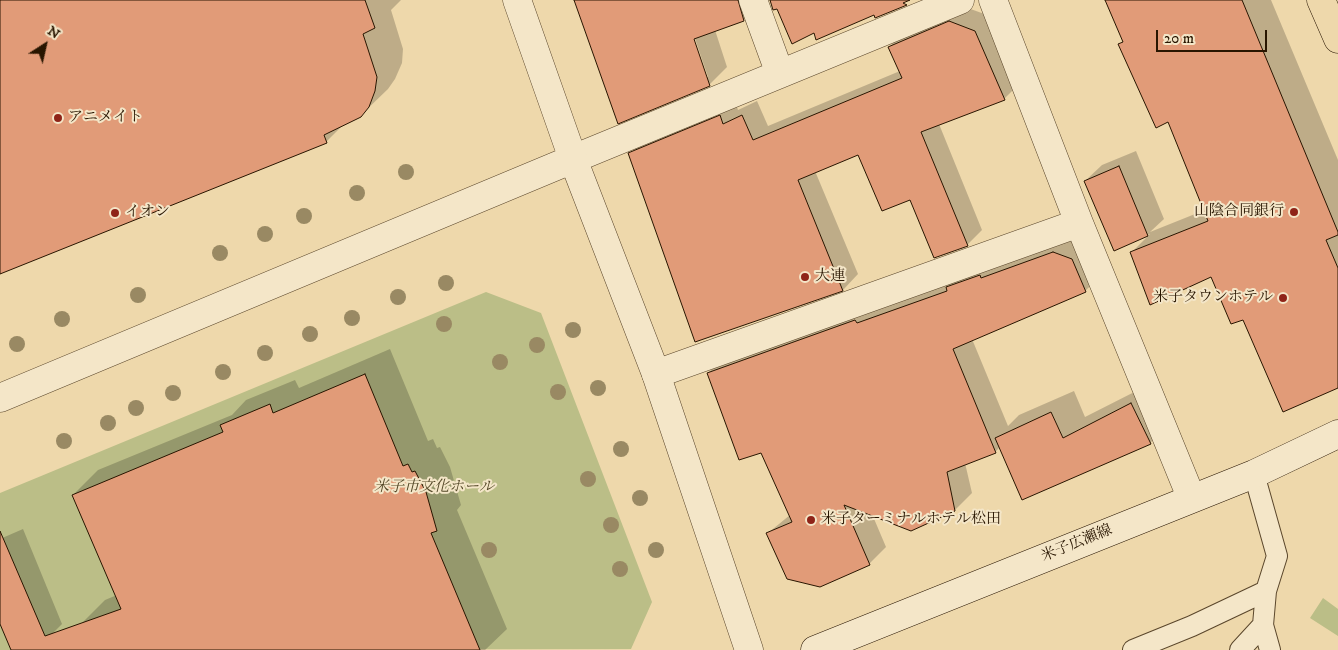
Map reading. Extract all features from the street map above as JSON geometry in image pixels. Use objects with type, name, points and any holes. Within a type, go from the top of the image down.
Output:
[{"type":"main road","points":[[1321,0],[1338,39]]},
{"type":"street","points":[[518,0],[573,159],[656,374],[750,650]]},
{"type":"street","points":[[754,0],[780,74]]},
{"type":"street","points":[[0,398],[960,0]]},
{"type":"street","points":[[993,0],[1079,223],[1191,497]]},
{"type":"street","points":[[656,374],[1079,223]]},
{"type":"street","name":"米子広瀬線","points":[[815,650],[1191,497],[1254,474],[1338,434]]},
{"type":"lane","points":[[1254,474],[1277,556],[1266,592],[1264,625],[1270,650]]},
{"type":"lane","points":[[1133,650],[1192,626],[1266,592]]},
{"type":"lane","points":[[1240,650],[1264,625]]},
{"type":"green space","name":"米子市文化ホール","points":[[486,292],[541,313],[652,602],[631,649],[0,650],[0,493]]},
{"type":"green space","points":[[1323,598],[1338,609],[1338,636],[1310,618]]},
{"type":"building","name":"イオン","points":[[0,0],[365,0],[375,28],[363,34],[377,77],[375,91],[369,107],[361,117],[324,135],[327,143],[0,274]]},
{"type":"building","points":[[574,0],[738,0],[744,21],[694,39],[710,86],[618,124]]},
{"type":"building","points":[[770,0],[910,0],[903,3],[907,5],[875,18],[874,15],[816,40],[814,33],[792,44],[777,9],[773,10]]},
{"type":"building","points":[[1105,0],[1242,0],[1338,232],[1338,235],[1326,240],[1338,268],[1338,388],[1283,412],[1243,320],[1231,324],[1211,277],[1150,305],[1130,252],[1208,221],[1168,122],[1156,128],[1118,44],[1123,42]]},
{"type":"building","points":[[949,21],[975,31],[1005,100],[921,132],[968,246],[934,258],[910,200],[882,211],[858,155],[798,180],[843,291],[695,342],[628,153],[720,115],[723,124],[742,115],[753,140],[902,78],[888,47]]},
{"type":"building","points":[[1119,166],[1148,236],[1114,251],[1084,181]]},
{"type":"building","points":[[1053,252],[1072,259],[1086,292],[953,349],[996,453],[947,472],[955,511],[911,531],[844,505],[870,565],[820,587],[787,579],[766,533],[792,522],[761,453],[739,460],[707,373],[855,320],[857,323],[947,291],[946,287],[980,275],[981,278]]},
{"type":"building","points":[[365,374],[403,466],[408,464],[412,472],[415,471],[426,492],[437,531],[431,533],[480,650],[11,650],[0,624],[0,531],[45,636],[121,609],[72,495],[223,432],[220,425],[270,404],[273,413]]},
{"type":"building","points":[[1131,403],[1151,444],[1022,500],[995,438],[1051,412],[1063,438]]},
{"type":"place","name":"アニメイト","points":[[58,118]]},
{"type":"place","name":"山陰合同銀行","points":[[1294,212]]},
{"type":"place","name":"イオン","points":[[115,213]]},
{"type":"place","name":"大連","points":[[805,277]]},
{"type":"place","name":"米子タウンホテル","points":[[1283,298]]},
{"type":"place","name":"米子ターミナルホテル松田","points":[[811,520]]}]
